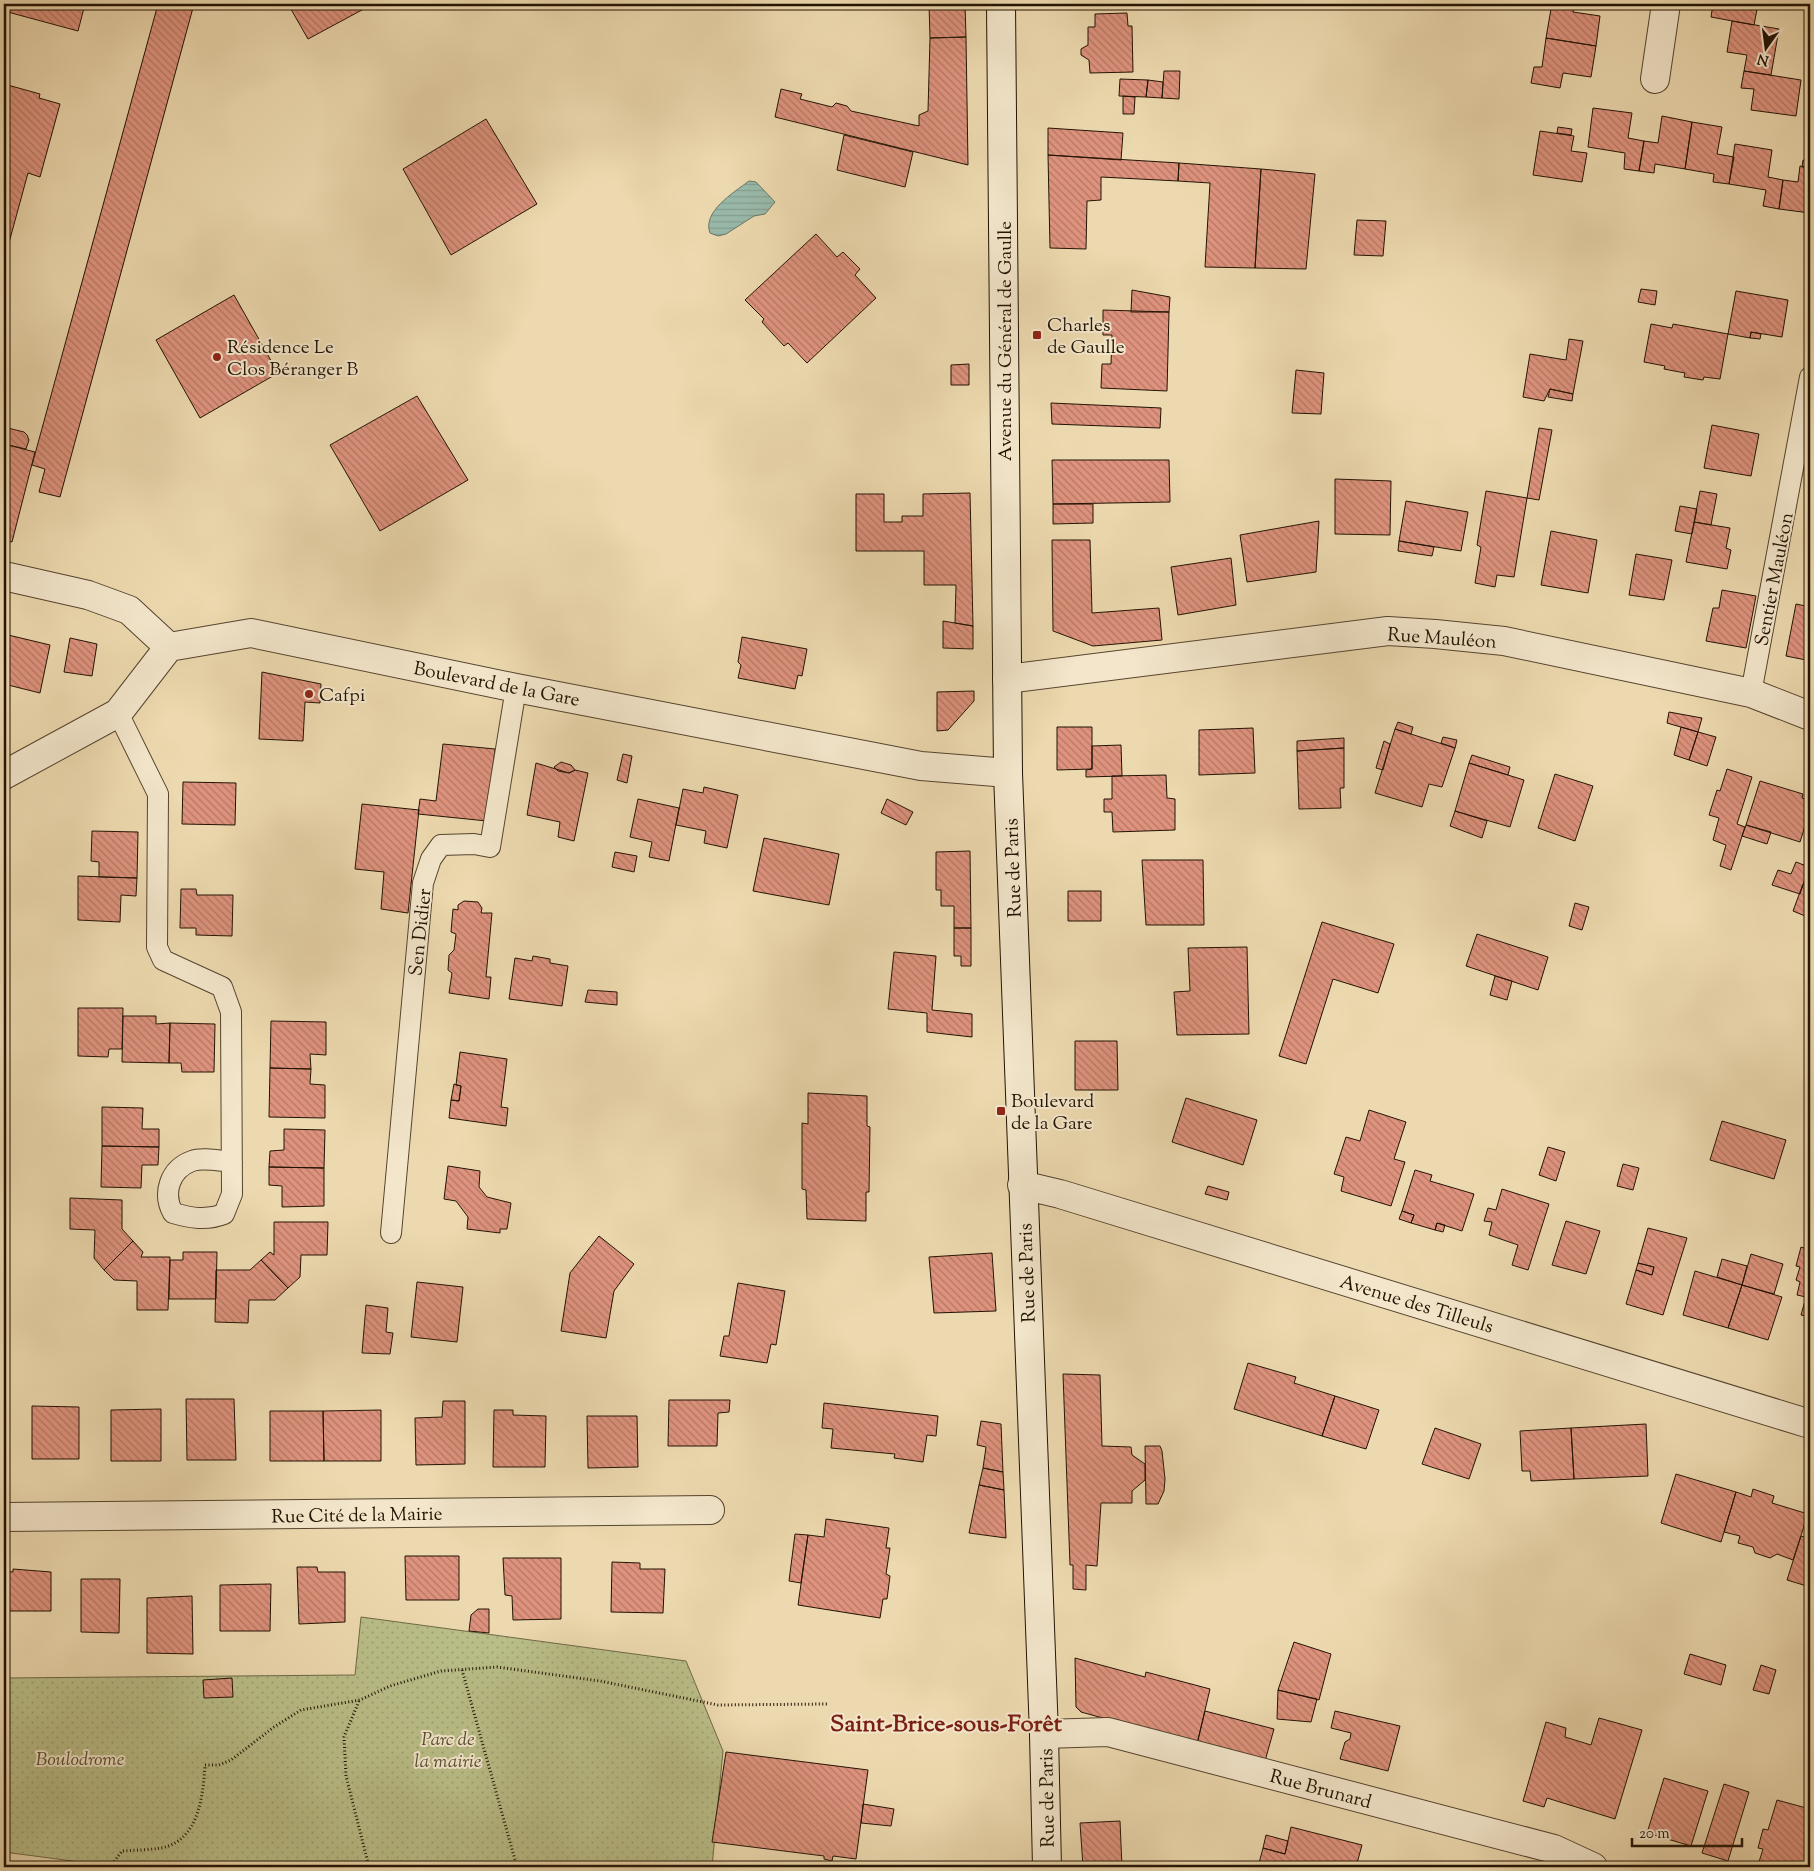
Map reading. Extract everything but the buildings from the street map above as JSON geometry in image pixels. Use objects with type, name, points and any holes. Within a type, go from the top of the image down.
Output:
[{"type":"street","name":"Avenue du Général de Gaulle","points":[[1001,4],[1007,679]]},
{"type":"street","points":[[1655,79],[1666,4]]},
{"type":"street","points":[[4,576],[88,595],[128,610],[169,647],[118,713],[4,775]]},
{"type":"street","name":"Rue Mauléon","points":[[1007,679],[1388,631],[1504,641],[1752,693],[1810,716]]},
{"type":"street","name":"Boulevard de la Gare","points":[[169,647],[251,633],[516,688],[921,766],[1008,773]]},
{"type":"street","name":"Rue de Paris","points":[[1007,679],[1008,773],[1044,1734],[1047,1867]]},
{"type":"street","name":"Avenue des Tilleuls","points":[[1022,1185],[1060,1194],[1810,1424]]},
{"type":"street","name":"Rue Cité de la Mairie","points":[[4,1517],[710,1510]]},
{"type":"street","name":"Rue Brunard","points":[[1044,1734],[1108,1732],[1554,1849],[1593,1867]]},
{"type":"lane","name":"Sentier Mauléon","points":[[1752,693],[1810,377]]},
{"type":"lane","name":"Sen Didier","points":[[391,1233],[423,882],[431,859],[441,845],[474,844],[490,847],[516,688]]},
{"type":"lane","points":[[118,713],[158,794],[157,947],[163,960],[222,988],[231,1012],[232,1162]]},
{"type":"path","points":[[110,1867],[122,1852],[163,1848],[177,1841],[188,1832],[198,1814],[204,1793],[205,1765],[219,1765],[231,1760],[274,1727],[301,1710],[360,1700],[390,1686],[441,1672],[497,1667],[600,1681],[718,1706],[828,1704]]},
{"type":"path","points":[[462,1670],[517,1867]]},
{"type":"path","points":[[360,1700],[344,1737],[346,1776],[369,1867]]},
{"type":"path","points":[[4,1864],[28,1867]]},
{"type":"green space","name":"Parc de la mairie","points":[[361,1617],[686,1661],[723,1751],[712,1867],[136,1867],[103,1865],[4,1852],[4,1678],[355,1675]]},
{"type":"shaded area","points":[[749,181],[756,182],[775,202],[765,214],[754,216],[726,234],[718,236],[710,233],[710,218],[715,210]]},
{"type":"place","name":"Charles de Gaulle","points":[[1037,335]]},
{"type":"place","name":"Résidence Le Clos Béranger B","points":[[217,357]]},
{"type":"place","name":"Cafpi","points":[[309,694]]},
{"type":"place","name":"Boulevard de la Gare","points":[[1001,1111]]},
{"type":"district","name":"Saint-Brice-sous-Forêt","points":[[946,1723]]},
{"type":"park label","name":"Boulodrome","points":[[80,1758]]}]
